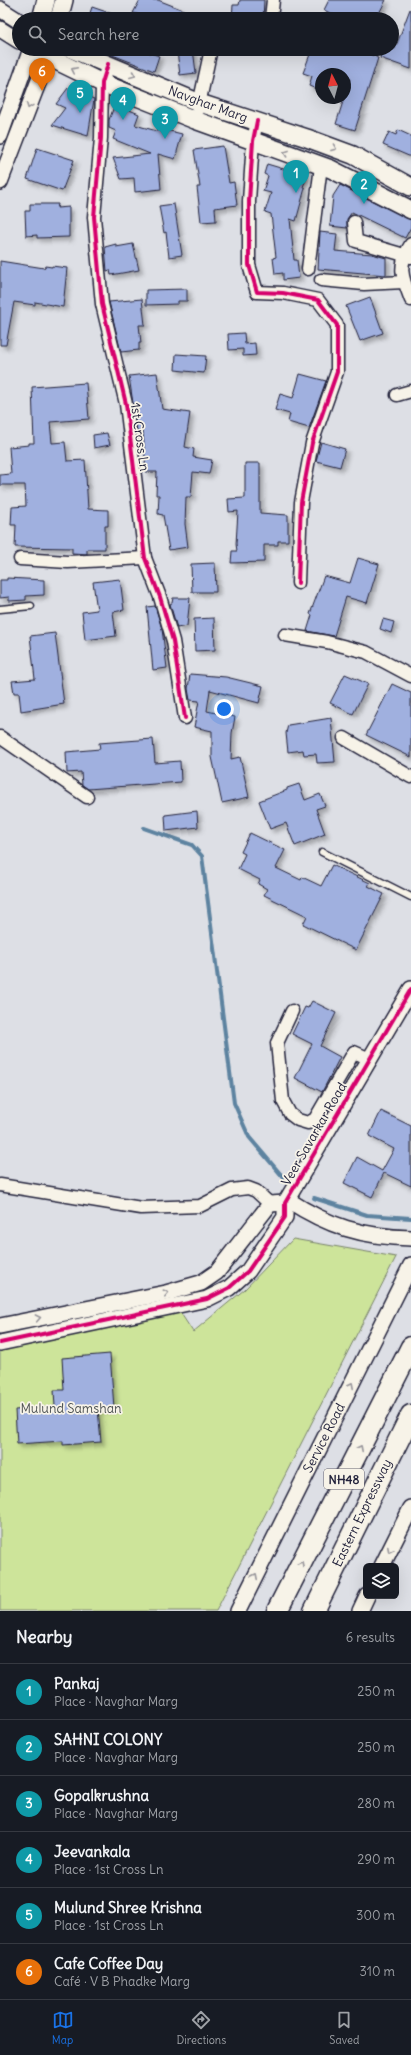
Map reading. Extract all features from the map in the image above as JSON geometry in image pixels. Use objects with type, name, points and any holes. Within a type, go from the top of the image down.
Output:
[{"type":"highway","name":"NH48","points":[[277,1611],[411,1347]]},
{"type":"highway","name":"Eastern Expressway","points":[[314,1611],[411,1415]]},
{"type":"main road","points":[[43,12],[46,0]]},
{"type":"main road","points":[[61,12],[64,0]]},
{"type":"main road","points":[[54,56],[102,83],[195,120],[322,166],[411,210]]},
{"type":"main road","name":"Navghar Marg","points":[[88,56],[200,103],[257,121],[353,156],[411,187]]},
{"type":"main road","points":[[152,102],[158,85]]},
{"type":"street","points":[[272,12],[273,0]]},
{"type":"street","points":[[0,9],[12,17]]},
{"type":"street","points":[[0,29],[12,37]]},
{"type":"street","points":[[0,136],[29,56]]},
{"type":"street","points":[[0,182],[48,56]]},
{"type":"street","points":[[195,120],[210,56]]},
{"type":"street","name":"1st Cross Ln","points":[[108,64],[102,83],[101,138],[94,217],[102,304],[126,404],[145,558],[160,597],[173,641],[185,718]]},
{"type":"street","points":[[257,121],[253,140],[249,201],[249,265],[257,292],[283,293],[318,300],[337,326],[337,372],[312,443],[301,502],[298,583]]},
{"type":"street","points":[[308,268],[322,166]]},
{"type":"street","points":[[354,222],[356,241],[409,252],[401,264],[404,282],[411,300]]},
{"type":"street","points":[[321,280],[364,284],[404,282]]},
{"type":"street","points":[[397,395],[411,391]]},
{"type":"street","points":[[20,559],[68,562],[145,558]]},
{"type":"street","points":[[285,635],[327,642],[366,652],[411,676]]},
{"type":"street","points":[[0,737],[87,797]]},
{"type":"street","points":[[344,738],[411,777]]},
{"type":"street","name":"Veer Savarkar Road","points":[[0,1343],[207,1299],[228,1288],[248,1271],[285,1217],[286,1201],[370,1059],[409,998]]},
{"type":"street","points":[[292,1011],[277,1043],[283,1101],[290,1114],[298,1120],[312,1122],[354,1052],[370,1059]]},
{"type":"street","points":[[346,1065],[361,1074]]},
{"type":"street","points":[[333,1087],[348,1096]]},
{"type":"street","points":[[0,1185],[141,1208],[200,1206],[232,1190],[248,1188],[256,1191],[270,1204]]},
{"type":"street","points":[[0,1326],[166,1293],[201,1283],[218,1272],[270,1204],[286,1201],[312,1216],[338,1226],[364,1233],[411,1238]]},
{"type":"street","name":"Service Road","points":[[238,1611],[411,1265]]},
{"type":"street","points":[[384,1563],[411,1508]]},
{"type":"street","points":[[360,1611],[366,1599]]},
{"type":"lane","points":[[0,609],[31,606]]},
{"type":"lane","points":[[322,852],[411,897]]},
{"type":"green space","name":"Mulund Samshan","points":[[293,1239],[396,1257],[216,1611],[0,1611],[0,1351],[180,1312],[193,1332],[245,1289]]},
{"type":"building","points":[[140,0],[158,0],[188,12],[134,12]]},
{"type":"building","points":[[240,0],[264,0],[263,12],[232,12],[233,5],[239,5]]},
{"type":"building","points":[[329,0],[386,0],[380,12],[328,12],[324,10]]},
{"type":"building","points":[[92,7],[106,12],[90,12]]},
{"type":"building","points":[[410,9],[411,69],[380,58],[381,56],[399,56],[399,38]]},
{"type":"building","points":[[115,56],[159,56],[154,71]]},
{"type":"building","points":[[178,56],[194,56],[196,73],[180,75]]},
{"type":"building","points":[[309,56],[374,56],[378,58],[355,130],[336,124],[342,104],[351,104],[351,68],[315,68],[315,88],[309,86],[312,76],[303,73]]},
{"type":"building","points":[[68,88],[94,99],[88,136],[52,125],[65,108],[56,104]]},
{"type":"building","points":[[115,104],[139,114],[135,125],[157,131],[158,128],[182,134],[175,159],[158,154],[161,189],[135,192],[134,178],[121,179],[113,158],[150,154],[113,139],[116,131],[109,128],[109,120]]},
{"type":"building","points":[[398,130],[411,136],[411,157],[383,145],[389,132],[396,135]]},
{"type":"building","points":[[223,146],[229,183],[234,182],[237,205],[215,208],[216,221],[201,222],[197,187],[200,187],[194,150]]},
{"type":"building","points":[[37,148],[74,160],[62,191],[27,179]]},
{"type":"building","points":[[267,164],[307,176],[303,187],[305,188],[296,221],[290,219],[294,260],[297,260],[299,278],[283,280],[283,273],[275,274],[273,258],[276,257],[271,214],[265,212],[271,193],[263,191],[268,176],[264,174]]},
{"type":"building","points":[[340,185],[411,220],[411,227],[405,238],[352,212],[347,219],[347,228],[330,226],[333,196]]},
{"type":"building","points":[[30,204],[58,204],[57,208],[69,207],[69,237],[37,238],[37,235],[26,236],[25,211],[30,211]]},
{"type":"building","points":[[174,204],[182,255],[169,257],[166,232],[164,233],[159,206]]},
{"type":"building","points":[[320,232],[337,234],[335,251],[372,254],[386,258],[386,275],[318,269]]},
{"type":"building","points":[[116,244],[116,247],[133,244],[139,270],[111,275],[110,270],[107,271],[105,247]]},
{"type":"building","points":[[0,261],[44,268],[45,266],[52,266],[67,268],[63,307],[35,302],[35,305],[14,302],[6,345],[0,345]]},
{"type":"building","points":[[187,289],[187,301],[178,301],[178,304],[146,305],[146,290]]},
{"type":"building","points":[[370,297],[383,333],[360,341],[346,306]]},
{"type":"building","points":[[142,299],[145,325],[139,325],[141,343],[139,343],[139,350],[121,352],[109,302]]},
{"type":"building","points":[[244,333],[245,344],[255,343],[256,355],[243,356],[243,349],[229,350],[228,334]]},
{"type":"building","points":[[176,354],[206,356],[204,373],[175,370]]},
{"type":"building","points":[[157,373],[162,409],[190,413],[185,447],[194,449],[193,457],[212,460],[209,474],[193,472],[191,497],[186,497],[185,524],[188,547],[169,550],[163,515],[158,514],[159,495],[156,495],[157,472],[146,472],[143,431],[137,431],[129,376]]},
{"type":"building","points":[[300,374],[326,381],[309,428],[288,422],[290,414],[275,410],[280,394],[293,398]]},
{"type":"building","points":[[86,383],[89,419],[50,422],[52,443],[65,442],[67,461],[85,460],[88,509],[108,510],[108,526],[105,526],[105,549],[87,549],[87,554],[72,553],[72,548],[15,547],[16,525],[11,525],[12,507],[26,506],[25,485],[0,485],[0,475],[11,474],[9,447],[34,443],[32,387]]},
{"type":"building","points":[[107,433],[110,445],[94,448],[93,435]]},
{"type":"building","points":[[321,442],[345,449],[340,467],[316,461]]},
{"type":"building","points":[[245,463],[260,463],[260,513],[288,515],[288,541],[278,541],[278,545],[264,545],[264,562],[231,563],[232,551],[237,551],[238,511],[229,512],[228,499],[245,498]]},
{"type":"building","points":[[358,558],[379,564],[367,603],[346,597],[334,636],[307,631],[312,615],[310,614],[324,576],[350,583]]},
{"type":"building","points":[[215,563],[216,592],[192,592],[191,564]]},
{"type":"building","points":[[7,578],[44,580],[44,595],[26,596],[26,600],[9,601],[9,597],[0,598],[0,580],[7,580]]},
{"type":"building","points":[[120,579],[124,610],[113,612],[116,636],[85,640],[82,612],[97,610],[93,582]]},
{"type":"building","points":[[173,598],[190,598],[187,626],[177,628],[170,604],[172,603]]},
{"type":"building","points":[[155,606],[162,629],[167,668],[153,670],[147,607]]},
{"type":"building","points":[[214,618],[215,650],[195,651],[194,619]]},
{"type":"building","points":[[383,619],[394,622],[391,633],[380,629]]},
{"type":"building","points":[[55,633],[64,704],[21,711],[19,693],[14,693],[12,681],[35,679],[30,636]]},
{"type":"building","points":[[190,674],[226,677],[263,686],[259,703],[210,690],[207,711],[235,717],[232,733],[231,759],[240,757],[249,797],[222,803],[212,757],[212,731],[194,727],[199,701],[190,700],[188,689]]},
{"type":"building","points":[[345,674],[368,684],[353,714],[330,703]]},
{"type":"building","points":[[392,684],[411,693],[411,757],[366,735]]},
{"type":"building","points":[[331,718],[335,762],[317,763],[316,754],[304,755],[303,750],[288,752],[286,733],[288,725]]},
{"type":"building","points":[[153,739],[155,763],[180,761],[181,782],[88,789],[82,785],[81,772],[67,773],[66,752],[100,749],[99,743]]},
{"type":"building","points":[[299,784],[305,800],[320,794],[325,806],[316,809],[325,834],[295,846],[286,823],[270,829],[259,801]]},
{"type":"building","points":[[197,811],[198,827],[166,831],[165,815]]},
{"type":"building","points":[[250,833],[285,850],[276,868],[301,880],[302,877],[321,886],[332,865],[370,883],[368,886],[384,894],[356,950],[303,924],[307,916],[264,895],[267,889],[258,884],[260,880],[238,869],[245,854],[241,852]]},
{"type":"building","points":[[312,1001],[336,1013],[320,1046],[340,1057],[322,1092],[295,1078],[312,1044],[292,1034],[305,1007],[308,1008]]},
{"type":"building","points":[[381,1111],[411,1126],[411,1186],[384,1173],[372,1197],[344,1183],[357,1157],[382,1171],[394,1149],[369,1136]]},
{"type":"building","points":[[110,1354],[114,1408],[98,1409],[101,1442],[63,1445],[63,1441],[17,1444],[15,1410],[55,1407],[54,1390],[64,1390],[62,1358]]},
{"type":"waterway","points":[[144,828],[192,845],[202,856],[234,1103],[249,1137],[283,1177]]},
{"type":"waterway","points":[[314,1198],[367,1215],[411,1218]]},
{"type":"cycle path","points":[[108,64],[102,83],[101,138],[94,217],[102,304],[126,404],[145,558],[160,597],[173,641],[185,718]]},
{"type":"cycle path","points":[[257,121],[253,141],[249,201],[249,265],[257,292],[283,293],[318,300],[337,325],[337,372],[312,443],[301,502],[298,583]]},
{"type":"cycle path","points":[[0,1343],[207,1299],[229,1288],[248,1271],[285,1217],[285,1203],[411,989]]},
{"type":"place","name":"Cafe Coffee Day","points":[[42,91]]},
{"type":"place","name":"Mulund Shree Krishna","points":[[80,113]]},
{"type":"place","name":"Jeevankala","points":[[123,120]]},
{"type":"place","name":"Gopalkrushna","points":[[165,139]]},
{"type":"place","name":"Pankaj","points":[[296,193]]},
{"type":"place","name":"SAHNI COLONY","points":[[364,204]]}]
